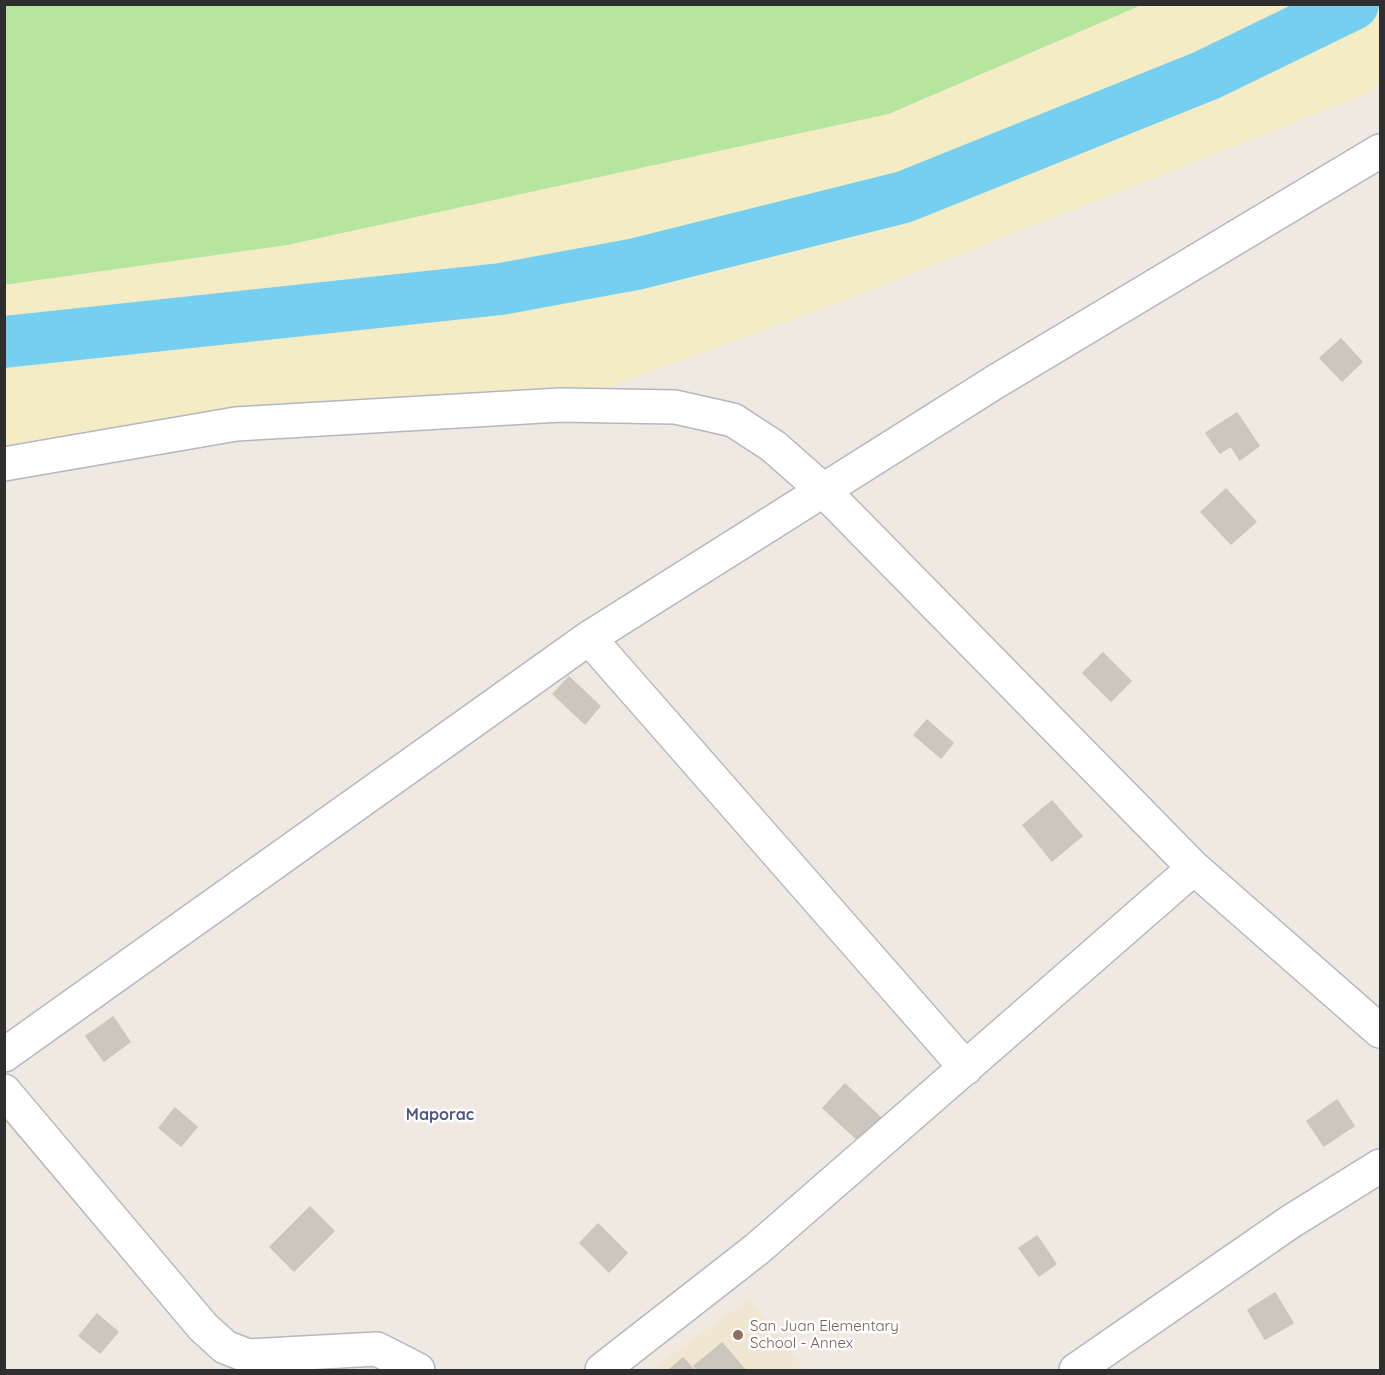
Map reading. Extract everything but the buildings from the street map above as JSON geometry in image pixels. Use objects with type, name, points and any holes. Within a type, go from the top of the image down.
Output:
[{"type":"street","points":[[4,1055],[589,638],[995,382],[1380,151]]},
{"type":"street","points":[[4,464],[236,424],[560,405],[675,407],[733,420],[773,446],[823,490],[1194,868],[1380,1031]]},
{"type":"street","points":[[589,638],[966,1068]]},
{"type":"street","points":[[602,1371],[757,1250],[1194,868]]},
{"type":"street","points":[[4,1091],[203,1327],[225,1347],[248,1356],[377,1349],[418,1371]]},
{"type":"street","points":[[1076,1371],[1290,1222],[1380,1166]]},
{"type":"shaded area","name":"San Juan Elementary School - Annex","points":[[749,1299],[805,1370],[650,1370]]},
{"type":"green space","points":[[4,5],[1142,5],[889,114],[288,245],[5,285]]},
{"type":"sand","points":[[1142,5],[1380,5],[1380,84],[1364,95],[840,302],[560,405],[5,464],[4,285],[288,245],[889,114]]},
{"type":"waterway","points":[[4,342],[501,289],[636,264],[904,197],[1207,75],[1353,4]]},
{"type":"place","name":"San Juan Elementary School - Annex","points":[[738,1335]]},
{"type":"district","name":"Maporac","points":[[440,1115]]}]
